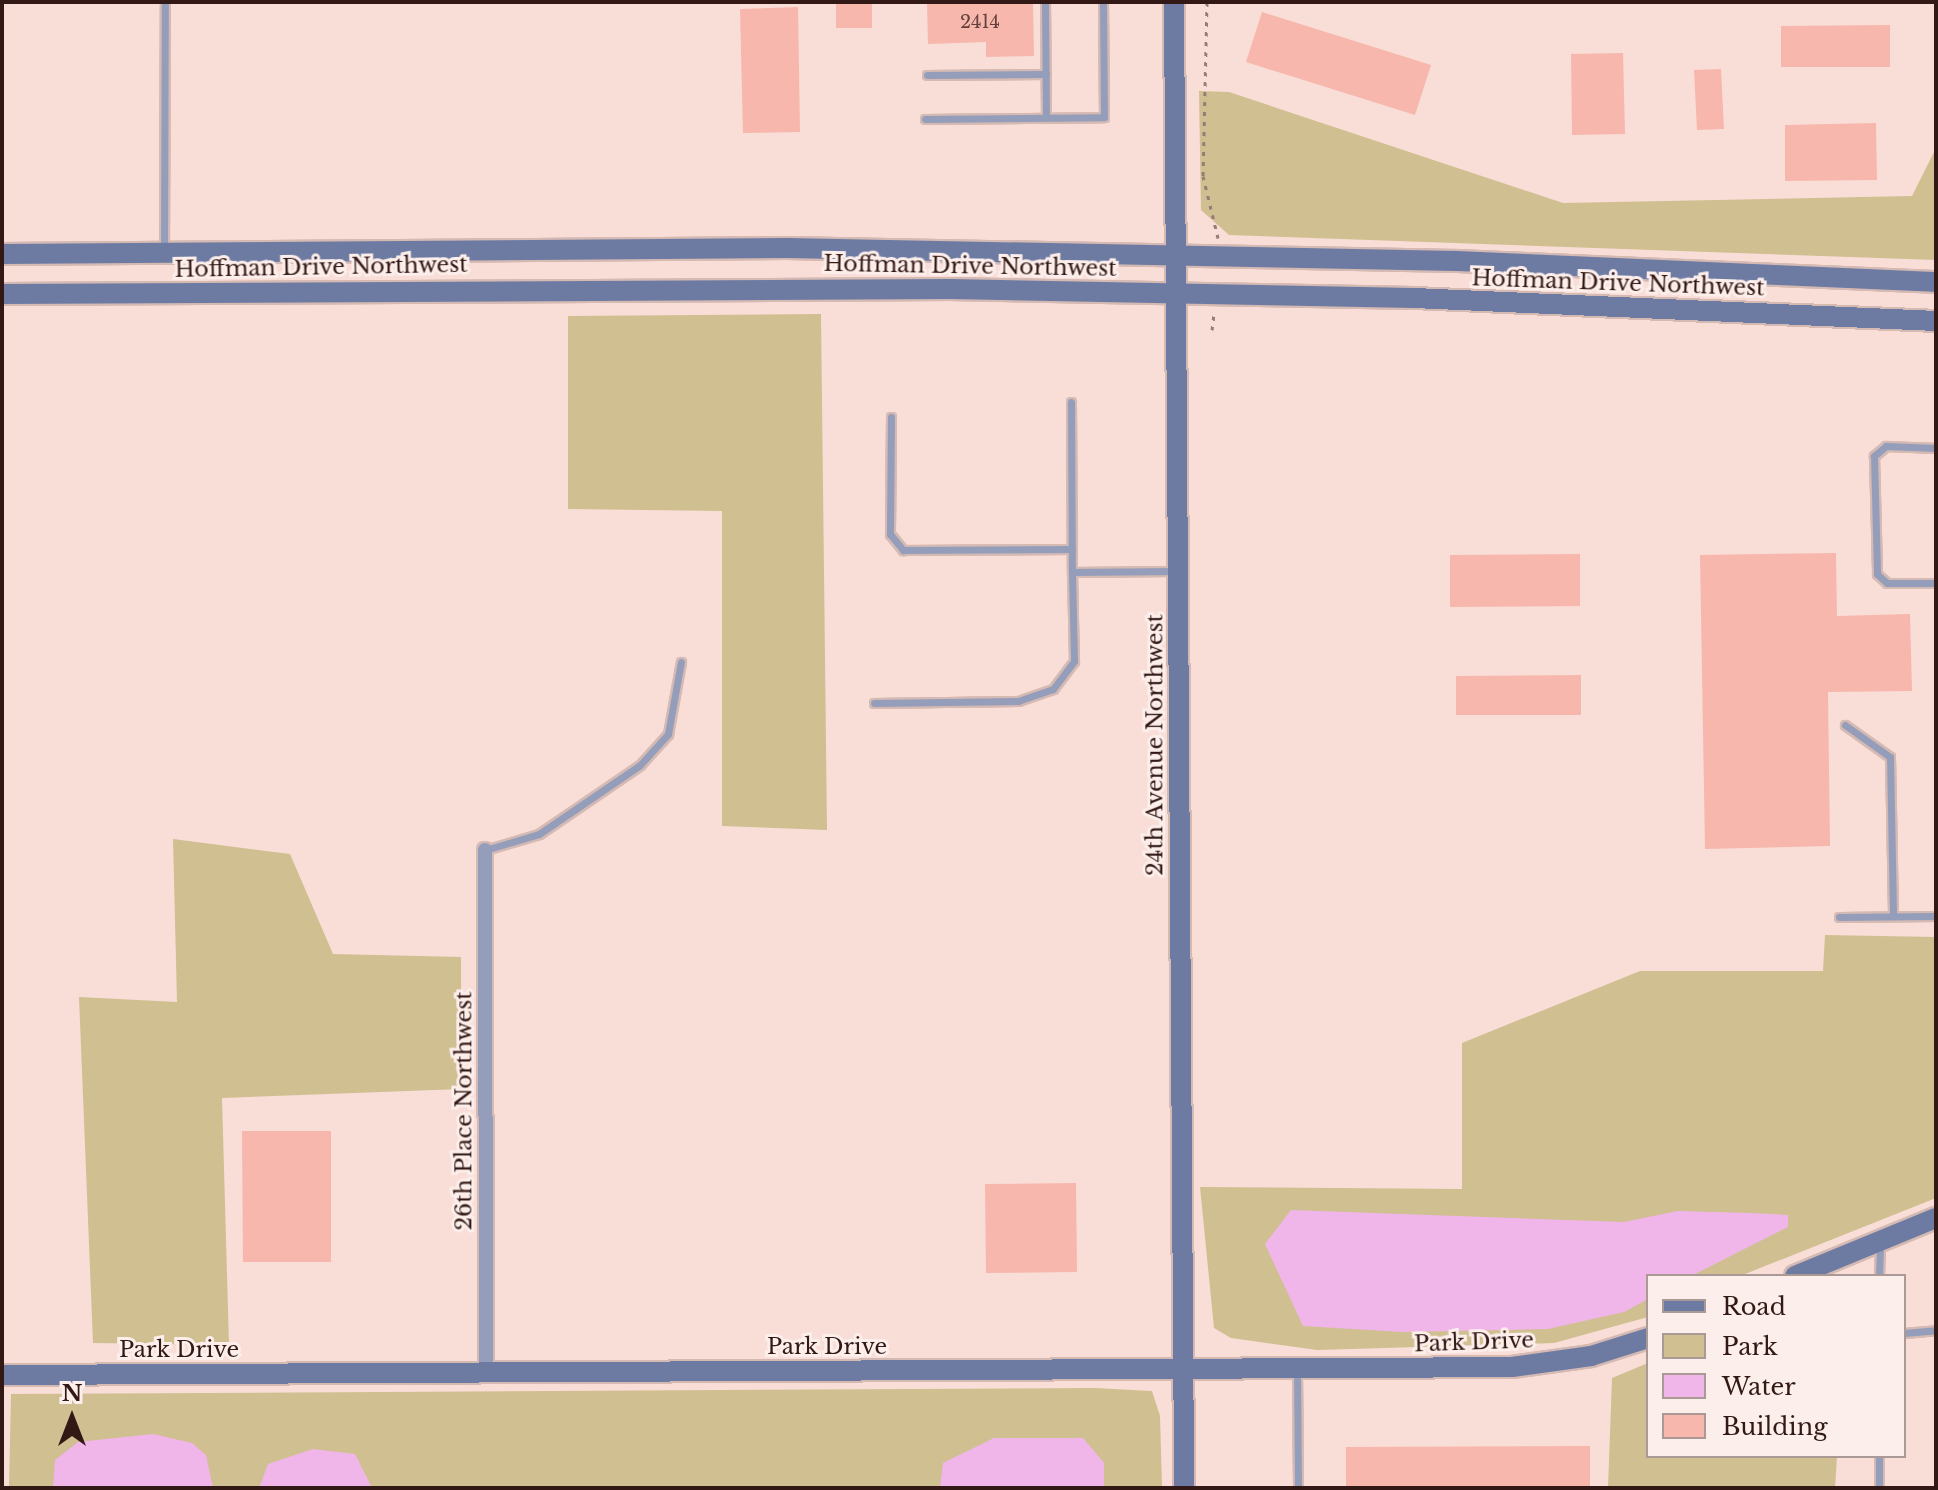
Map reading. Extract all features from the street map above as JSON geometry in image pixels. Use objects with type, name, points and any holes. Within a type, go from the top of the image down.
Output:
[{"type":"main road","name":"24th Avenue Northwest","points":[[1174,2],[1184,1488]]},
{"type":"main road","name":"Hoffman Drive Northwest","points":[[2,254],[1176,253],[1936,282]]},
{"type":"main road","name":"Hoffman Drive Northwest","points":[[2,294],[696,287],[1176,293],[1936,321]]},
{"type":"main road","points":[[1800,1274],[1936,1218]]},
{"type":"main road","name":"Park Drive","points":[[2,1375],[1538,1365],[1646,1338]]},
{"type":"street","name":"26th Place Northwest","points":[[485,850],[486,1373]]},
{"type":"lane","points":[[164,252],[165,2]]},
{"type":"lane","points":[[1045,2],[1046,117]]},
{"type":"lane","points":[[925,119],[1104,117],[1103,2]]},
{"type":"lane","points":[[927,75],[1046,74]]},
{"type":"lane","points":[[874,703],[1018,701],[1053,689],[1074,661],[1071,402]]},
{"type":"lane","points":[[891,417],[890,534],[903,550],[1072,549]]},
{"type":"lane","points":[[1936,448],[1886,446],[1874,456],[1877,574],[1887,583],[1936,583]]},
{"type":"lane","points":[[1072,572],[1178,571]]},
{"type":"lane","points":[[485,850],[539,834],[640,765],[668,734],[681,662]]},
{"type":"lane","points":[[1845,725],[1890,757],[1893,916]]},
{"type":"lane","points":[[1839,917],[1936,916]]},
{"type":"lane","points":[[1879,1274],[1880,1240]]},
{"type":"lane","points":[[1906,1333],[1936,1330]]},
{"type":"lane","points":[[1297,1368],[1298,1488]]},
{"type":"lane","points":[[1879,1458],[1879,1488]]},
{"type":"path","points":[[1207,2],[1203,176],[1207,204],[1217,216],[1216,254]]},
{"type":"path","points":[[1212,330],[1215,294]]},
{"type":"green space","points":[[1199,91],[1229,92],[1563,203],[1912,196],[1936,148],[1936,260],[1229,235],[1201,210]]},
{"type":"green space","points":[[821,314],[827,830],[722,826],[722,511],[568,509],[568,316]]},
{"type":"green space","points":[[173,839],[290,854],[333,954],[461,957],[461,1089],[222,1098],[229,1345],[93,1343],[79,997],[177,1002]]},
{"type":"green space","points":[[1825,935],[1936,937],[1936,1198],[1745,1274],[1646,1274],[1646,1318],[1554,1343],[1317,1350],[1231,1338],[1214,1328],[1200,1187],[1462,1189],[1462,1043],[1640,971],[1823,971]]},
{"type":"green space","points":[[1646,1364],[1646,1458],[1837,1458],[1835,1488],[1608,1488],[1612,1378]]},
{"type":"green space","points":[[1094,1388],[1152,1391],[1160,1416],[1162,1488],[9,1488],[11,1394]]},
{"type":"water","points":[[1291,1210],[1624,1222],[1678,1211],[1788,1215],[1788,1227],[1695,1274],[1646,1274],[1646,1300],[1624,1312],[1548,1329],[1402,1332],[1303,1326],[1265,1244]]},
{"type":"water","points":[[153,1434],[192,1443],[206,1455],[213,1488],[53,1488],[55,1460],[78,1442]]},
{"type":"water","points":[[994,1438],[1083,1438],[1104,1463],[1104,1488],[940,1488],[943,1463]]},
{"type":"water","points":[[313,1449],[355,1454],[372,1488],[259,1488],[268,1464]]},
{"type":"building","points":[[836,2],[872,2],[872,28],[836,28]]},
{"type":"building","points":[[927,2],[1033,2],[1034,56],[986,57],[986,42],[928,44]]},
{"type":"building","points":[[798,7],[800,132],[743,133],[740,9]]},
{"type":"building","points":[[1262,12],[1431,65],[1415,115],[1246,62]]},
{"type":"building","points":[[1890,25],[1890,67],[1781,67],[1781,26]]},
{"type":"building","points":[[1623,53],[1625,134],[1572,135],[1571,54]]},
{"type":"building","points":[[1721,69],[1724,129],[1697,130],[1694,70]]},
{"type":"building","points":[[1876,123],[1877,180],[1785,181],[1785,125]]},
{"type":"building","points":[[1836,553],[1837,616],[1910,614],[1912,691],[1828,692],[1830,846],[1705,849],[1700,555]]},
{"type":"building","points":[[1580,554],[1580,606],[1450,607],[1450,555]]},
{"type":"building","points":[[1581,675],[1581,715],[1456,715],[1456,676]]},
{"type":"building","points":[[242,1131],[331,1131],[331,1262],[243,1262]]},
{"type":"building","points":[[1076,1183],[1077,1272],[986,1273],[985,1184]]},
{"type":"building","points":[[1590,1446],[1590,1488],[1346,1488],[1346,1447]]}]
